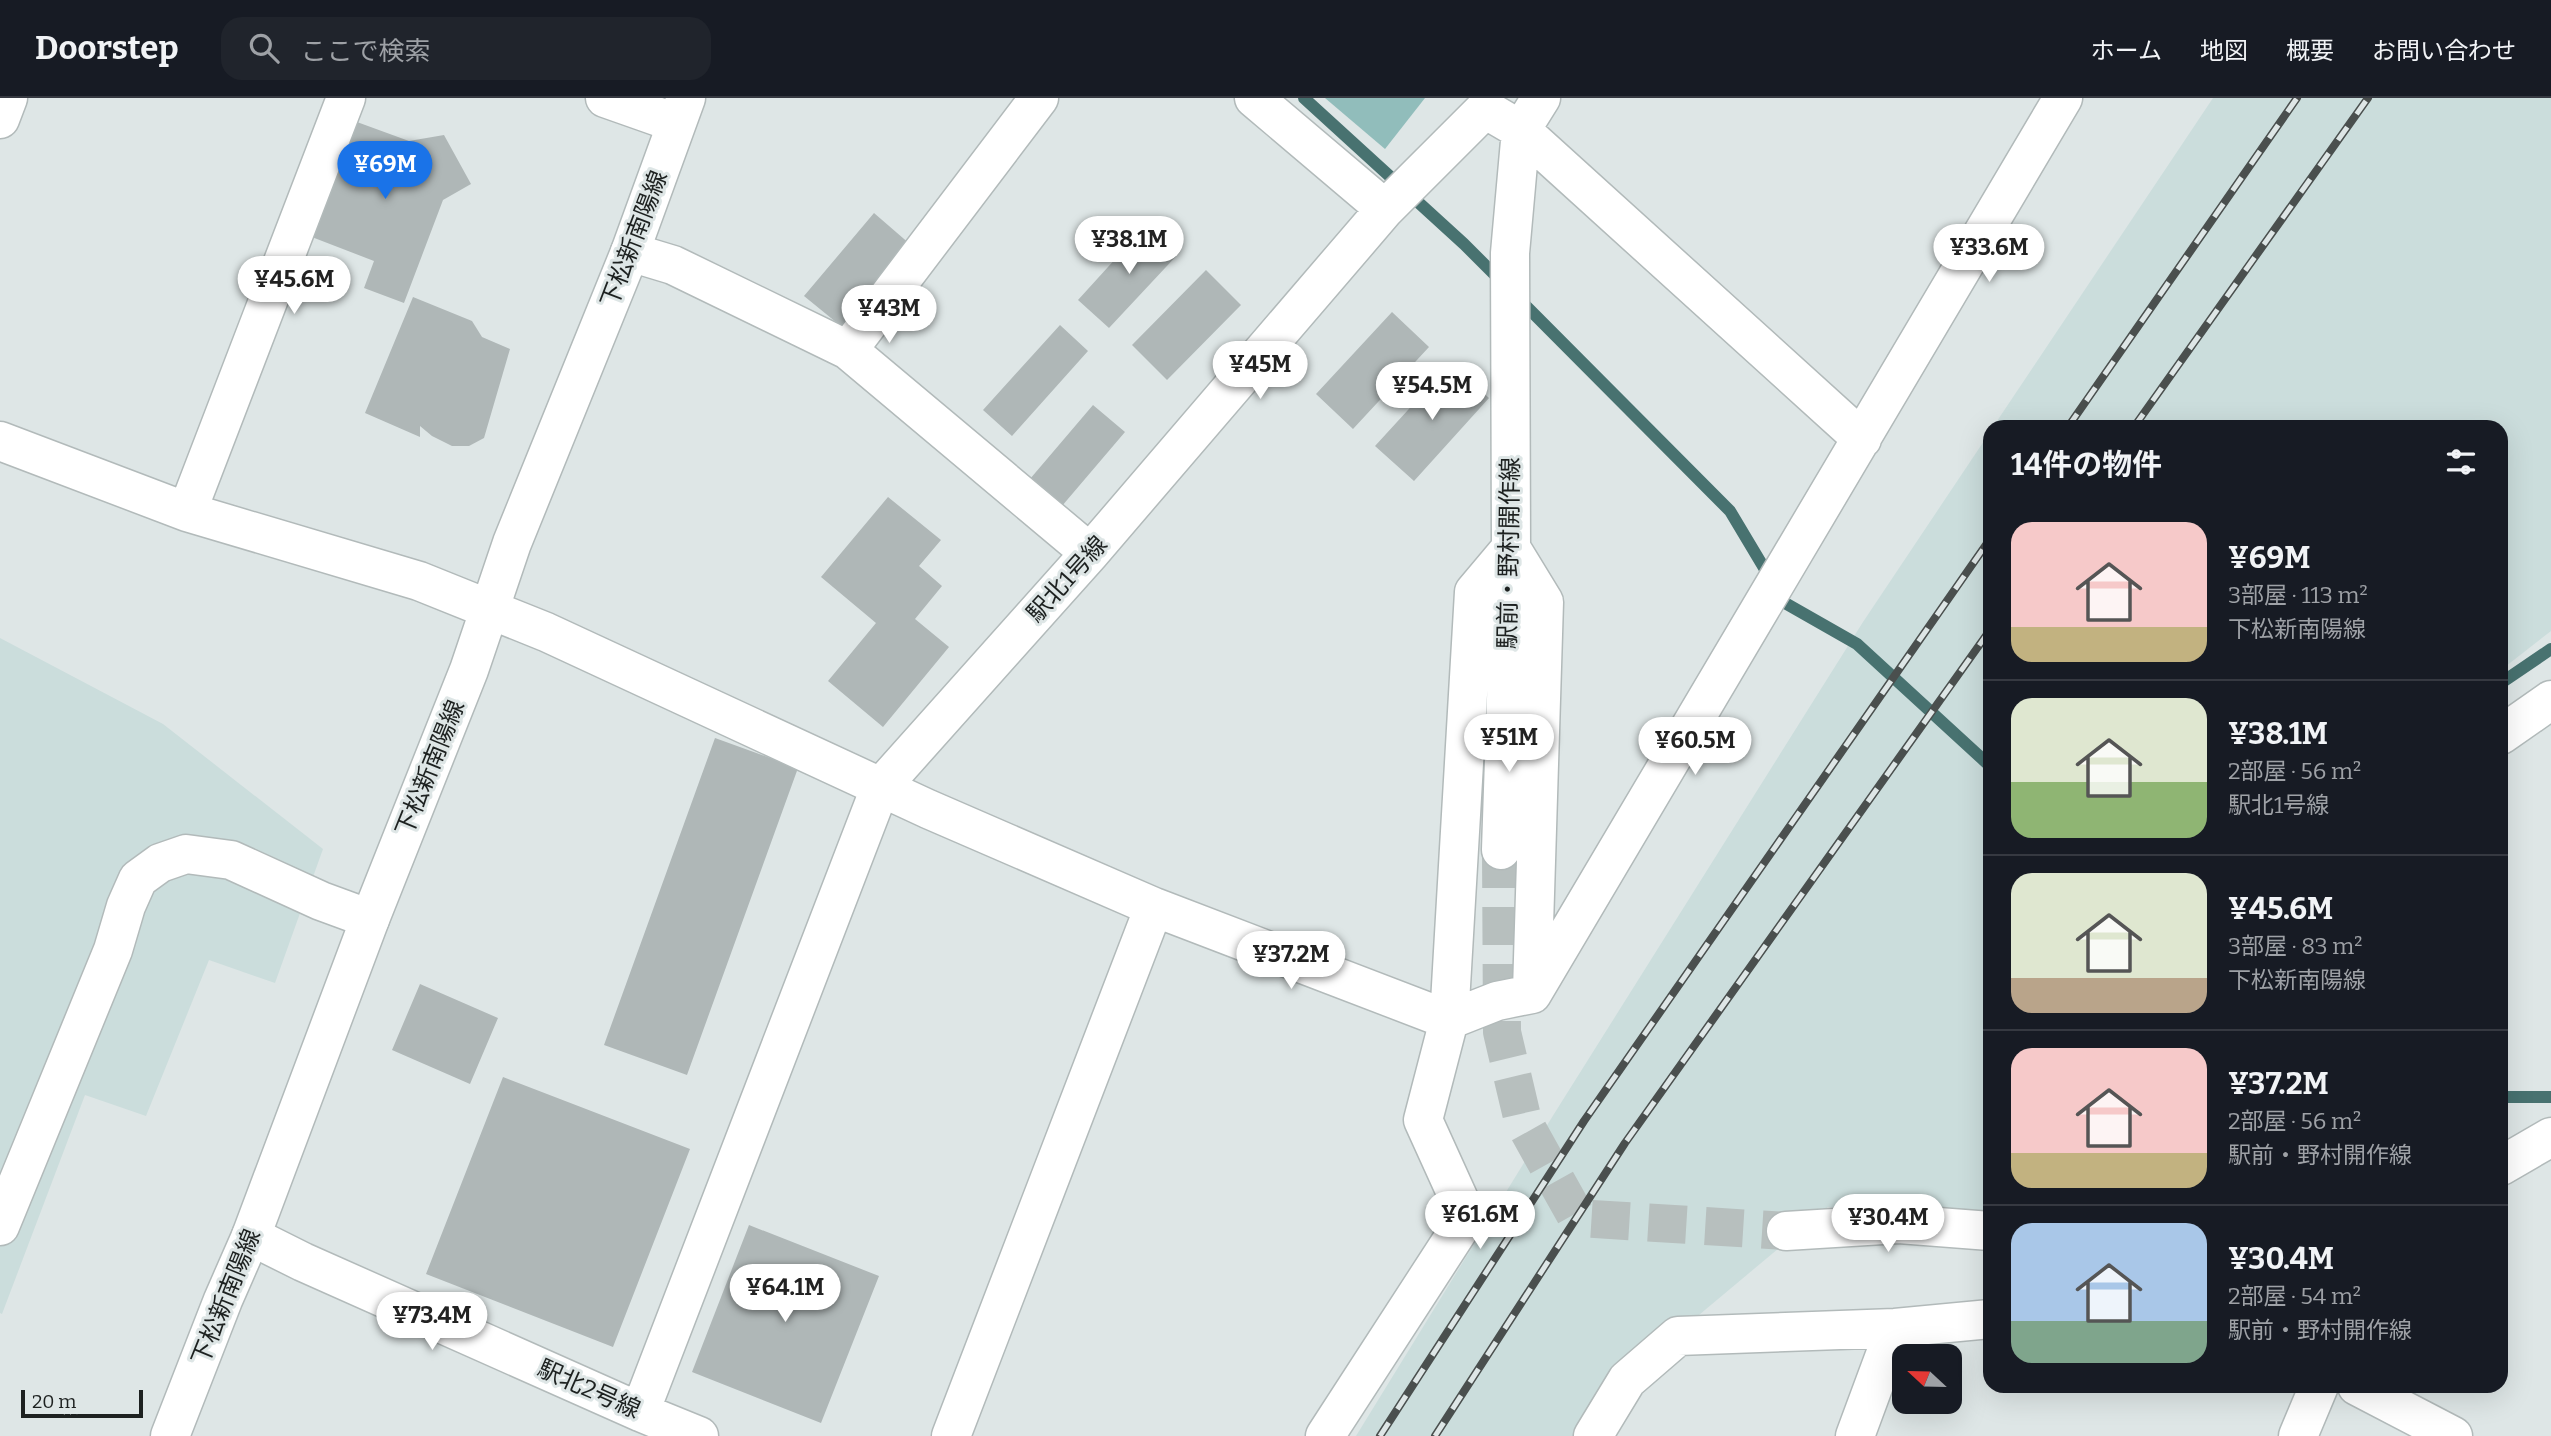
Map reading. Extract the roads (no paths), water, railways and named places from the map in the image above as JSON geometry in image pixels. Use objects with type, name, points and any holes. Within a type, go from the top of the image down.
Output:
[{"type":"street","points":[[0,119],[8,98]]},
{"type":"street","points":[[187,512],[346,98]]},
{"type":"street","points":[[605,98],[681,111]]},
{"type":"street","points":[[848,350],[1039,98]]},
{"type":"street","points":[[1254,98],[1385,209]]},
{"type":"street","points":[[1541,98],[1521,130],[1862,439]]},
{"type":"street","points":[[0,441],[187,512],[419,581],[490,609],[546,632],[880,788],[1154,907],[1449,1020],[1497,1001],[1532,994],[2063,98]]},
{"type":"street","name":"駅北1号線","points":[[880,788],[1090,554],[1385,209],[1485,109],[1521,130]]},
{"type":"street","name":"下松新南陽線","points":[[170,1436],[251,1236],[370,919],[470,670],[513,543],[630,252],[681,111]]},
{"type":"street","name":"駅前・野村開作線","points":[[1502,850],[1511,548],[1510,253],[1521,130]]},
{"type":"street","points":[[630,252],[673,265],[848,350],[1090,554]]},
{"type":"street","points":[[1325,1436],[1467,1217],[1423,1120],[1449,1020],[1474,592],[1511,548],[1544,602],[1532,994]]},
{"type":"street","points":[[2508,729],[2551,700]]},
{"type":"street","points":[[640,1412],[880,788]]},
{"type":"street","points":[[0,1226],[113,950],[126,906],[138,879],[160,863],[186,854],[231,860],[321,901],[370,919]]},
{"type":"street","points":[[951,1436],[1154,907]]},
{"type":"street","points":[[2508,1162],[2551,1137]]},
{"type":"street","points":[[1786,1231],[1899,1224],[1983,1230]]},
{"type":"street","name":"駅北2号線","points":[[251,1236],[303,1262],[699,1436]]},
{"type":"street","points":[[1593,1436],[1627,1380],[1678,1336],[1895,1328],[1983,1320]]},
{"type":"street","points":[[1855,1436],[1895,1328]]},
{"type":"street","points":[[2298,1436],[2316,1393]]},
{"type":"street","points":[[2370,1393],[2453,1436]]},
{"type":"waterway","points":[[1304,98],[1501,281]]},
{"type":"waterway","points":[[1519,299],[1730,511],[1785,603],[1857,644],[1983,760]]},
{"type":"waterway","points":[[2508,678],[2551,649]]},
{"type":"waterway","points":[[2508,1097],[2551,1097]]},
{"type":"tunnel","points":[[1501,850],[1502,1032],[1523,1121],[1577,1218],[1786,1231]]},
{"type":"railway","points":[[2073,420],[2297,98]]},
{"type":"railway","points":[[2139,420],[2368,98]]},
{"type":"railway","points":[[1380,1436],[1584,1121],[1983,549]]},
{"type":"railway","points":[[1435,1436],[1625,1143],[1983,640]]}]
